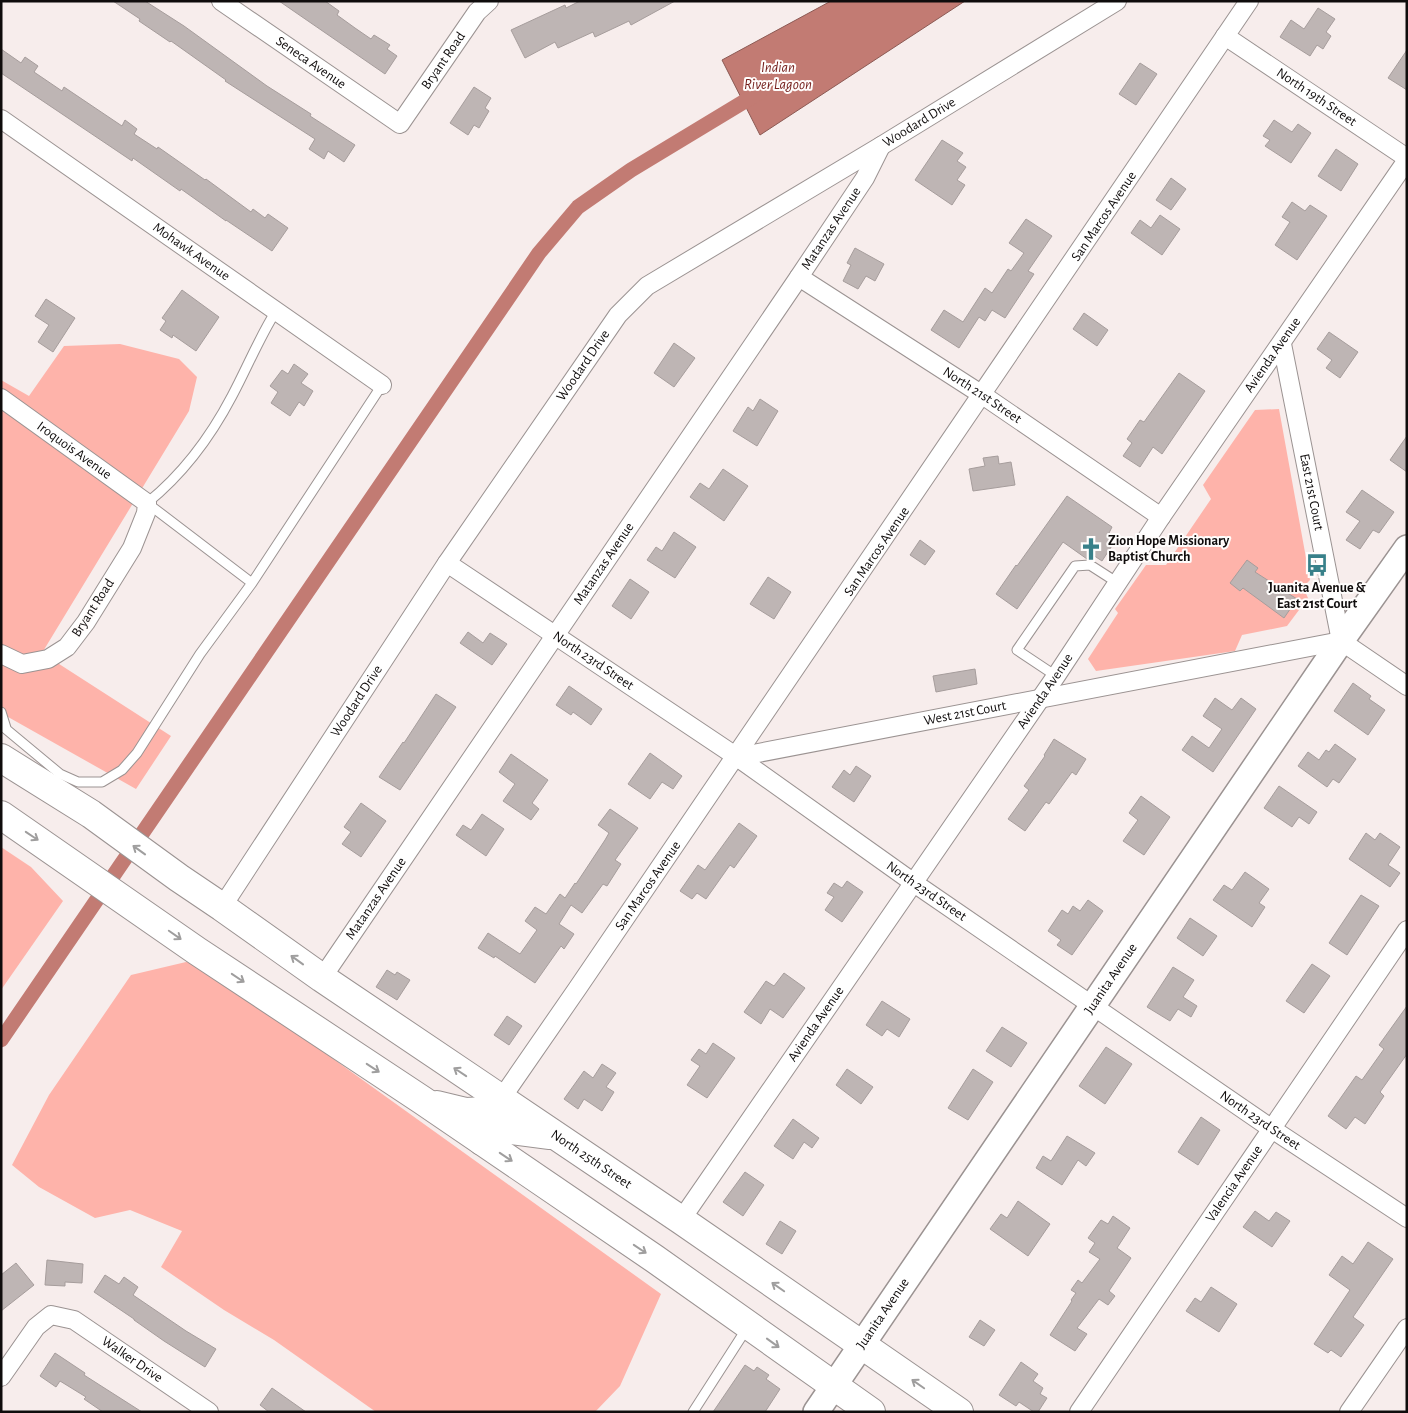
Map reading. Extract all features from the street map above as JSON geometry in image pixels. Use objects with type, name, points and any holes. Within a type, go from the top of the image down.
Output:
[{"type":"main road","name":"North 25th Street","points":[[1,758],[91,814],[322,978],[681,1220],[958,1412]]},
{"type":"main road","points":[[1,815],[197,951],[482,1140],[872,1412]]},
{"type":"main road","points":[[422,1100],[466,1112],[486,1111],[501,1099]]},
{"type":"main road","points":[[482,1140],[489,1133],[502,1129],[557,1136]]},
{"type":"street","name":"Seneca Avenue","points":[[221,1],[400,124]]},
{"type":"street","name":"Bryant Road","points":[[400,124],[477,12],[489,1]]},
{"type":"street","name":"Woodard Drive","points":[[222,907],[447,564],[618,315],[647,286],[881,146],[1117,1]]},
{"type":"street","name":"San Marcos Avenue","points":[[501,1099],[984,396],[1249,1]]},
{"type":"street","name":"North 19th Street","points":[[1225,36],[1407,159]]},
{"type":"street","name":"Mohawk Avenue","points":[[1,119],[382,385]]},
{"type":"street","name":"Matanzas Avenue","points":[[322,978],[799,277],[865,178],[881,146]]},
{"type":"street","name":"Avienda Avenue","points":[[681,1220],[1056,676],[1161,517],[1282,344],[1407,159]]},
{"type":"street","name":"North 21st Street","points":[[799,277],[984,396],[1161,517]]},
{"type":"street","name":"East 21st Court","points":[[1282,344],[1341,641]]},
{"type":"street","name":"Iroquois Avenue","points":[[1,398],[147,502]]},
{"type":"street","name":"Bryant Road","points":[[1,654],[22,664],[48,659],[68,647],[86,622],[132,548],[146,514],[147,502]]},
{"type":"street","name":"Juanita Avenue","points":[[816,1412],[1341,641],[1407,548]]},
{"type":"street","name":"North 23rd Street","points":[[447,564],[737,757],[914,883],[1272,1129],[1407,1218]]},
{"type":"street","points":[[1341,641],[1407,686]]},
{"type":"street","name":"West 21st Court","points":[[737,757],[1341,641]]},
{"type":"street","name":"Valencia Avenue","points":[[1079,1412],[1407,930]]},
{"type":"street","name":"Walker Drive","points":[[1,1377],[36,1328],[51,1315],[74,1320],[209,1412]]},
{"type":"street","points":[[1349,1412],[1407,1328]]},
{"type":"lane","points":[[252,583],[147,502],[164,489],[180,472],[218,422],[276,311]]},
{"type":"lane","points":[[1,712],[4,726],[60,774],[78,782],[102,782],[122,770],[137,753],[200,654],[252,583],[382,385]]},
{"type":"lane","points":[[1056,676],[1017,650],[1075,566],[1090,564],[1118,583]]},
{"type":"lane","points":[[693,1412],[749,1326]]},
{"type":"shaded area","points":[[120,344],[179,359],[197,377],[189,411],[42,653],[171,736],[136,789],[1,713],[1,380],[29,396],[64,346]]},
{"type":"shaded area","points":[[1279,409],[1310,580],[1303,587],[1308,598],[1287,626],[1242,635],[1235,651],[1096,671],[1088,659],[1118,613],[1115,609],[1146,565],[1166,565],[1211,499],[1203,485],[1255,410]]},
{"type":"shaded area","points":[[1,847],[31,867],[63,901],[1,990]]},
{"type":"shaded area","points":[[186,962],[201,964],[661,1294],[620,1386],[595,1412],[376,1412],[274,1340],[224,1310],[161,1267],[182,1231],[130,1210],[95,1218],[39,1187],[12,1165],[49,1095],[131,975]]},
{"type":"water","name":"Indian River Lagoon","points":[[831,1],[965,1],[760,135],[722,60]]},
{"type":"building","points":[[113,1],[145,1],[184,26],[267,86],[311,114],[310,116],[355,145],[344,162],[328,151],[324,159],[309,149],[315,139],[225,81]]},
{"type":"building","points":[[279,1],[325,1],[339,11],[337,15],[371,39],[374,35],[390,45],[387,49],[397,56],[385,74]]},
{"type":"building","points":[[580,1],[675,1],[631,25],[629,21],[595,37],[593,32],[558,48],[555,42],[525,58],[511,30],[565,5],[566,8]]},
{"type":"building","points":[[1318,8],[1335,19],[1326,32],[1331,36],[1323,49],[1317,45],[1310,56],[1280,37],[1291,20],[1304,29]]},
{"type":"building","points":[[1,49],[21,63],[25,57],[38,66],[34,72],[62,91],[64,87],[122,126],[125,120],[137,129],[134,134],[157,149],[158,147],[206,179],[251,212],[253,209],[265,218],[268,214],[288,228],[272,251],[181,189],[180,191],[133,158],[132,161],[1,73]]},
{"type":"building","points":[[1407,50],[1407,90],[1388,78]]},
{"type":"building","points":[[1140,63],[1157,74],[1136,105],[1119,94]]},
{"type":"building","points":[[474,87],[491,98],[485,108],[489,111],[479,128],[474,125],[468,135],[450,123]]},
{"type":"building","points":[[1274,120],[1292,132],[1298,124],[1311,133],[1291,163],[1265,146],[1270,140],[1263,136]]},
{"type":"building","points":[[942,140],[963,153],[957,161],[966,167],[957,180],[965,185],[952,205],[915,180]]},
{"type":"building","points":[[1336,149],[1358,164],[1341,191],[1318,176]]},
{"type":"building","points":[[1171,178],[1186,189],[1171,210],[1156,200]]},
{"type":"building","points":[[1292,202],[1305,211],[1310,205],[1327,216],[1297,260],[1275,245],[1290,222],[1282,217]]},
{"type":"building","points":[[1160,215],[1180,229],[1162,255],[1131,233],[1140,220],[1151,228]]},
{"type":"building","points":[[1026,219],[1052,236],[1028,271],[1034,274],[1005,318],[992,310],[985,321],[979,317],[959,348],[931,330],[944,310],[963,322],[985,288],[992,293],[1008,269],[1011,271],[1024,253],[1009,243]]},
{"type":"building","points":[[855,248],[884,264],[875,281],[866,276],[858,289],[843,281],[851,265],[847,263]]},
{"type":"building","points":[[182,290],[219,317],[196,351],[173,335],[172,338],[160,330],[166,321],[162,318]]},
{"type":"building","points":[[46,299],[75,318],[53,352],[38,342],[49,325],[35,316]]},
{"type":"building","points":[[1084,313],[1108,330],[1097,346],[1073,329]]},
{"type":"building","points":[[1329,332],[1358,352],[1340,378],[1326,368],[1332,360],[1317,349]]},
{"type":"building","points":[[674,343],[695,358],[674,387],[654,373]]},
{"type":"building","points":[[294,364],[308,374],[301,383],[313,391],[304,406],[299,402],[290,416],[271,403],[278,392],[270,386],[282,370],[288,374]]},
{"type":"building","points":[[1179,373],[1205,391],[1162,454],[1153,447],[1140,467],[1123,456],[1132,443],[1127,439],[1140,420],[1144,422]]},
{"type":"building","points":[[760,399],[778,411],[757,446],[733,431],[748,407],[753,411]]},
{"type":"building","points":[[1407,436],[1407,472],[1390,460]]},
{"type":"building","points":[[998,456],[999,464],[1011,462],[1015,485],[973,491],[969,469],[985,466],[983,458]]},
{"type":"building","points":[[723,469],[748,486],[724,521],[690,497],[700,483],[709,489]]},
{"type":"building","points":[[1362,490],[1394,512],[1379,533],[1373,530],[1360,549],[1346,540],[1360,521],[1346,512]]},
{"type":"building","name":"Zion Hope Missionary Baptist Church","points":[[1067,496],[1112,527],[1109,533],[1117,538],[1102,561],[1093,555],[1091,559],[1087,559],[1063,542],[1017,609],[996,594]]},
{"type":"building","points":[[674,532],[696,547],[675,578],[647,560],[656,547],[662,551]]},
{"type":"building","points":[[920,540],[935,551],[925,565],[910,555]]},
{"type":"building","points":[[1247,560],[1258,568],[1255,572],[1297,599],[1284,618],[1243,588],[1240,591],[1230,583]]},
{"type":"building","points":[[768,577],[791,592],[774,619],[750,604]]},
{"type":"building","points":[[630,579],[649,592],[631,619],[612,606]]},
{"type":"building","points":[[468,632],[483,643],[490,633],[507,644],[492,665],[460,643]]},
{"type":"building","points":[[975,669],[977,684],[936,692],[933,676]]},
{"type":"building","points":[[1353,683],[1371,696],[1369,699],[1385,710],[1368,735],[1334,711]]},
{"type":"building","points":[[569,686],[602,709],[591,725],[573,712],[571,715],[556,705]]},
{"type":"building","points":[[436,694],[456,707],[400,790],[379,777]]},
{"type":"building","points":[[1215,698],[1232,710],[1241,698],[1256,709],[1213,772],[1182,750],[1192,736],[1209,748],[1222,729],[1203,716]]},
{"type":"building","points":[[1054,739],[1086,759],[1076,775],[1072,772],[1049,804],[1046,802],[1025,831],[1008,819],[1029,790],[1024,786],[1045,756]]},
{"type":"building","points":[[1335,744],[1356,759],[1339,783],[1333,779],[1327,787],[1298,766],[1308,752],[1319,760],[1326,750],[1329,752]]},
{"type":"building","points":[[650,753],[682,776],[673,789],[662,782],[650,799],[628,784]]},
{"type":"building","points":[[511,754],[548,780],[532,803],[539,809],[531,820],[503,801],[515,784],[499,772]]},
{"type":"building","points":[[856,766],[871,776],[854,802],[832,787],[844,770],[850,775]]},
{"type":"building","points":[[1279,786],[1317,812],[1309,824],[1299,817],[1292,827],[1264,808]]},
{"type":"building","points":[[1141,796],[1170,817],[1144,855],[1123,841],[1138,820],[1129,813]]},
{"type":"building","points":[[361,803],[386,821],[361,857],[342,844],[351,832],[344,827]]},
{"type":"building","points":[[610,809],[638,828],[615,860],[621,864],[607,886],[603,884],[582,913],[571,905],[559,924],[574,934],[564,949],[561,946],[535,983],[495,956],[494,958],[478,948],[488,933],[520,954],[537,930],[525,921],[535,907],[546,914],[560,894],[565,898],[576,884],[609,833],[598,825]]},
{"type":"building","points":[[482,814],[504,829],[486,856],[456,835],[463,825],[471,830]]},
{"type":"building","points":[[739,823],[757,836],[734,868],[730,865],[706,899],[697,893],[692,899],[680,891],[698,865],[705,870]]},
{"type":"building","points":[[1366,833],[1375,840],[1380,833],[1400,847],[1388,865],[1400,873],[1390,887],[1349,859]]},
{"type":"building","points":[[1245,872],[1269,889],[1259,903],[1265,907],[1252,927],[1213,900],[1224,885],[1232,890]]},
{"type":"building","points":[[847,881],[863,892],[842,922],[825,910],[834,897],[827,893],[834,883],[842,888]]},
{"type":"building","points":[[1361,895],[1379,906],[1347,955],[1329,943]]},
{"type":"building","points":[[1088,900],[1103,911],[1072,955],[1057,945],[1061,940],[1048,931],[1062,910],[1068,914],[1073,906],[1080,911]]},
{"type":"building","points":[[1190,918],[1217,936],[1203,956],[1177,938]]},
{"type":"building","points":[[1312,964],[1330,976],[1304,1013],[1286,1001]]},
{"type":"building","points":[[1173,967],[1194,980],[1183,997],[1197,1006],[1191,1017],[1178,1009],[1170,1021],[1147,1007]]},
{"type":"building","points":[[387,970],[395,975],[397,972],[410,980],[397,1000],[376,987]]},
{"type":"building","points":[[784,973],[805,988],[783,1018],[770,1009],[761,1024],[744,1012],[766,981],[774,986]]},
{"type":"building","points":[[882,1001],[910,1019],[899,1037],[887,1029],[882,1036],[866,1025]]},
{"type":"building","points":[[1407,1006],[1407,1054],[1380,1092],[1384,1096],[1365,1124],[1355,1117],[1346,1129],[1328,1116],[1356,1076],[1362,1080],[1384,1049],[1379,1045]]},
{"type":"building","points":[[507,1016],[522,1026],[509,1045],[494,1035]]},
{"type":"building","points":[[1002,1027],[1027,1043],[1011,1067],[986,1051]]},
{"type":"building","points":[[713,1043],[735,1058],[707,1098],[687,1085],[700,1066],[691,1060],[699,1049],[706,1054]]},
{"type":"building","points":[[1106,1047],[1132,1064],[1105,1104],[1079,1086]]},
{"type":"building","points":[[602,1064],[616,1073],[606,1087],[614,1092],[602,1111],[584,1099],[578,1109],[564,1099],[584,1071],[593,1078]]},
{"type":"building","points":[[847,1069],[873,1087],[861,1104],[836,1085]]},
{"type":"building","points":[[973,1069],[993,1082],[968,1120],[948,1108]]},
{"type":"building","points":[[1201,1117],[1220,1130],[1198,1165],[1178,1152]]},
{"type":"building","points":[[793,1119],[819,1138],[812,1148],[804,1142],[793,1159],[774,1146]]},
{"type":"building","points":[[1067,1136],[1095,1153],[1086,1166],[1078,1160],[1062,1185],[1036,1168],[1043,1156],[1051,1161]]},
{"type":"building","points":[[745,1172],[764,1185],[743,1216],[723,1202]]},
{"type":"building","points":[[1018,1201],[1050,1224],[1028,1256],[990,1229],[1001,1214],[1007,1218]]},
{"type":"building","points":[[1255,1211],[1269,1221],[1276,1212],[1290,1221],[1272,1247],[1243,1227]]},
{"type":"building","points":[[1113,1216],[1130,1228],[1117,1248],[1131,1258],[1109,1291],[1115,1296],[1108,1305],[1099,1299],[1077,1328],[1087,1334],[1075,1351],[1050,1335],[1076,1293],[1071,1290],[1078,1280],[1082,1283],[1100,1259],[1089,1252],[1095,1243],[1088,1238],[1101,1220],[1108,1224]]},
{"type":"building","points":[[780,1221],[796,1231],[782,1254],[766,1244]]},
{"type":"building","points":[[1368,1242],[1393,1259],[1353,1317],[1364,1325],[1341,1357],[1331,1350],[1328,1353],[1314,1344],[1350,1290],[1329,1275],[1342,1256],[1353,1264]]},
{"type":"building","points":[[47,1260],[83,1264],[82,1283],[65,1282],[65,1286],[45,1285]]},
{"type":"building","points":[[16,1263],[34,1285],[1,1311],[1,1275]]},
{"type":"building","points":[[105,1275],[119,1284],[124,1277],[138,1287],[133,1295],[216,1349],[205,1367],[94,1292]]},
{"type":"building","points":[[1211,1287],[1237,1304],[1219,1332],[1186,1311],[1195,1298],[1201,1302]]},
{"type":"building","points":[[980,1320],[995,1330],[984,1346],[969,1337]]},
{"type":"building","points":[[55,1353],[85,1373],[84,1375],[142,1412],[103,1412],[84,1399],[86,1397],[60,1381],[56,1387],[40,1376]]},
{"type":"building","points":[[1021,1362],[1038,1374],[1033,1381],[1043,1388],[1040,1394],[1047,1398],[1038,1412],[1034,1412],[1019,1402],[1016,1406],[999,1395]]},
{"type":"building","points":[[745,1365],[754,1371],[757,1367],[769,1375],[766,1379],[780,1389],[765,1412],[713,1412]]},
{"type":"building","points":[[272,1388],[306,1412],[269,1412],[260,1405]]},
{"type":"waterway","points":[[1,1040],[539,253],[578,207],[631,170],[760,92]]},
{"type":"place","name":"Zion Hope Missionary Baptist Church","points":[[1091,549]]},
{"type":"place","name":"Juanita Avenue & East 21st Court","points":[[1317,565]]}]
